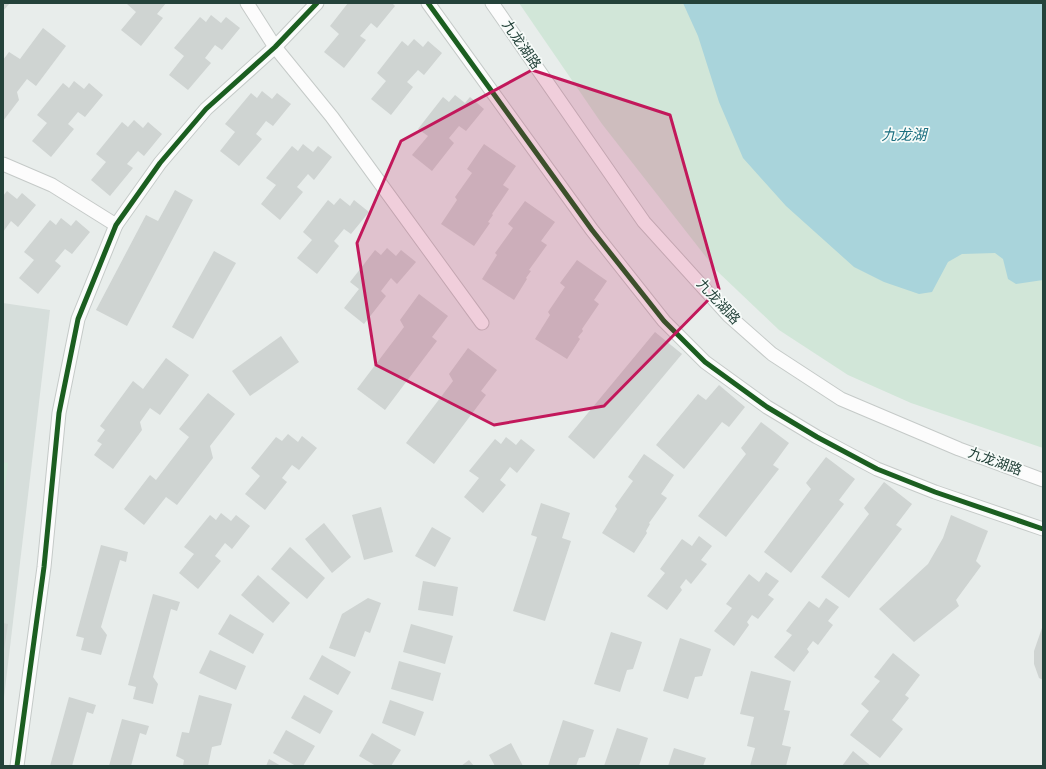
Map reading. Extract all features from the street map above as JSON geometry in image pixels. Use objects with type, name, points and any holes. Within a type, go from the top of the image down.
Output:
[{"type":"street","points":[[247,3],[275,46],[332,117],[482,323]]},
{"type":"street","points":[[17,766],[44,567],[59,413],[78,319],[116,225],[160,163],[206,109],[275,46],[317,3]]},
{"type":"street","points":[[428,3],[592,230],[664,321],[705,362],[767,407],[817,437],[877,469],[934,492],[1043,529]]},
{"type":"street","name":"九龙湖路","points":[[492,3],[644,222],[729,316],[772,354],[841,399],[959,449],[1043,480]]},
{"type":"street","points":[[3,164],[52,185],[116,225]]},
{"type":"highlighted area","points":[[532,70],[670,115],[719,289],[604,406],[494,425],[376,365],[357,243],[401,141]]},
{"type":"shaded area","points":[[3,303],[50,310],[3,706]]},
{"type":"green space","points":[[519,3],[1043,3],[1043,448],[911,403],[848,375],[779,330],[717,271],[602,124]]},
{"type":"green space","points":[[3,462],[8,463],[4,494],[3,494]]},
{"type":"water","name":"九龙湖","points":[[683,3],[1043,3],[1043,280],[1016,284],[1008,279],[1003,259],[995,253],[962,254],[948,262],[932,292],[919,294],[884,282],[854,267],[786,206],[743,158],[719,102],[698,36]]},
{"type":"building","points":[[3,3],[10,3],[3,11]]},
{"type":"building","points":[[127,3],[166,3],[157,14],[163,18],[141,46],[121,30],[136,12]]},
{"type":"building","points":[[348,3],[392,3],[395,6],[377,28],[371,23],[360,36],[366,40],[344,68],[324,52],[339,34],[330,26]]},
{"type":"building","points":[[211,15],[221,23],[226,17],[240,28],[222,50],[215,45],[205,58],[211,63],[188,90],[169,75],[184,56],[174,48],[200,17],[206,22]]},
{"type":"building","points":[[43,28],[66,46],[36,86],[27,79],[17,92],[19,100],[3,121],[3,60],[9,52],[20,59]]},
{"type":"building","points":[[414,39],[423,47],[428,41],[442,53],[424,75],[418,70],[407,82],[413,87],[391,115],[371,99],[386,81],[377,73],[402,41],[408,46]]},
{"type":"building","points":[[74,81],[84,89],[89,83],[103,95],[85,117],[78,112],[68,124],[74,129],[51,157],[32,141],[47,123],[37,115],[63,83],[69,88]]},
{"type":"building","points":[[262,91],[272,99],[277,93],[291,104],[273,126],[266,121],[256,134],[262,139],[239,166],[220,151],[235,132],[225,124],[251,93],[257,98]]},
{"type":"building","points":[[455,95],[465,103],[470,97],[484,109],[466,131],[459,126],[449,138],[454,143],[432,171],[412,155],[428,136],[418,129],[443,97],[449,102]]},
{"type":"building","points":[[134,120],[143,128],[148,122],[162,134],[144,156],[138,151],[127,164],[133,168],[110,196],[91,180],[106,162],[96,154],[122,122],[128,127]]},
{"type":"building","points":[[303,144],[313,152],[318,146],[332,157],[314,180],[308,174],[297,187],[303,192],[280,220],[261,204],[276,185],[266,178],[292,146],[298,151]]},
{"type":"building","points":[[484,144],[516,166],[503,185],[509,189],[492,214],[493,215],[488,222],[490,223],[474,246],[441,224],[457,200],[455,197],[472,173],[467,169]]},
{"type":"building","points":[[175,190],[193,200],[127,326],[96,310],[146,215],[158,221]]},
{"type":"building","points":[[7,191],[17,199],[22,193],[36,205],[18,227],[11,221],[3,232],[3,196]]},
{"type":"building","points":[[340,198],[350,206],[354,200],[369,212],[351,234],[344,229],[334,241],[339,246],[317,274],[297,258],[312,240],[303,232],[328,200],[334,205]]},
{"type":"building","points":[[525,201],[555,222],[541,241],[547,245],[529,270],[531,271],[514,300],[482,279],[497,255],[495,253],[513,228],[508,224]]},
{"type":"building","points":[[61,218],[71,226],[76,220],[90,232],[72,254],[65,249],[55,261],[61,266],[38,294],[19,278],[34,260],[24,252],[50,220],[56,225]]},
{"type":"building","points":[[387,248],[396,256],[401,250],[416,262],[397,284],[391,278],[381,291],[386,296],[364,324],[344,308],[359,289],[350,282],[375,250],[381,255]]},
{"type":"building","points":[[214,251],[236,263],[193,339],[172,327]]},
{"type":"building","points":[[577,260],[607,281],[594,300],[599,304],[582,329],[583,331],[578,337],[580,339],[567,359],[535,339],[550,315],[548,312],[565,287],[560,283]]},
{"type":"building","points":[[419,294],[448,316],[432,337],[437,341],[385,410],[357,389],[404,327],[400,320]]},
{"type":"building","points":[[655,332],[682,354],[594,459],[568,437]]},
{"type":"building","points":[[281,336],[299,362],[250,396],[232,371]]},
{"type":"building","points":[[468,348],[497,370],[481,391],[486,395],[434,464],[406,443],[453,381],[449,374]]},
{"type":"building","points":[[166,358],[189,375],[160,415],[150,408],[140,422],[142,430],[113,469],[94,455],[102,444],[97,441],[105,430],[100,426],[133,381],[143,389]]},
{"type":"building","points":[[719,385],[745,407],[729,427],[722,422],[684,469],[656,445],[698,394],[706,400]]},
{"type":"building","points":[[208,393],[235,414],[210,446],[213,458],[177,505],[166,497],[144,525],[124,509],[150,475],[156,480],[189,437],[179,429]]},
{"type":"building","points":[[761,422],[789,443],[773,465],[779,469],[726,537],[698,516],[746,454],[741,448]]},
{"type":"building","points":[[288,434],[298,442],[302,436],[317,448],[299,470],[292,465],[282,478],[287,482],[265,510],[245,494],[260,476],[251,468],[276,437],[282,441]]},
{"type":"building","points":[[506,437],[516,445],[521,439],[535,450],[517,473],[510,467],[500,480],[506,485],[483,513],[464,497],[479,478],[469,471],[495,439],[501,444]]},
{"type":"building","points":[[644,454],[674,475],[661,494],[667,498],[649,523],[650,524],[646,531],[647,533],[634,553],[602,533],[617,509],[615,506],[633,481],[628,477]]},
{"type":"building","points":[[826,457],[855,479],[839,500],[844,504],[791,573],[764,552],[811,489],[806,483]]},
{"type":"building","points":[[884,482],[912,504],[896,525],[902,529],[849,598],[821,577],[869,514],[864,508]]},
{"type":"building","points":[[541,503],[570,513],[562,538],[571,541],[545,621],[513,611],[537,537],[531,535]]},
{"type":"building","points":[[381,507],[393,552],[364,560],[352,515]]},
{"type":"building","points":[[221,513],[231,521],[236,515],[250,526],[232,549],[225,543],[215,556],[221,561],[198,589],[179,573],[194,554],[184,547],[210,515],[216,520]]},
{"type":"building","points":[[951,515],[988,531],[976,561],[981,566],[956,600],[959,606],[914,642],[879,609],[928,564],[943,538]]},
{"type":"building","points":[[324,523],[351,557],[332,573],[305,539]]},
{"type":"building","points":[[432,527],[451,538],[435,567],[415,556]]},
{"type":"building","points":[[699,536],[712,546],[701,560],[707,564],[691,584],[686,579],[680,587],[682,590],[667,610],[647,596],[665,573],[660,569],[682,539],[692,546]]},
{"type":"building","points":[[101,545],[128,552],[126,562],[120,560],[101,627],[107,635],[101,655],[81,650],[84,638],[76,636]]},
{"type":"building","points":[[290,547],[325,578],[307,599],[271,569]]},
{"type":"building","points":[[766,572],[779,581],[768,595],[774,599],[758,619],[752,615],[747,622],[749,625],[734,646],[714,631],[732,608],[726,604],[749,574],[759,582]]},
{"type":"building","points":[[258,575],[290,603],[273,623],[241,595]]},
{"type":"building","points":[[423,581],[458,587],[453,616],[418,610]]},
{"type":"building","points":[[153,594],[180,602],[177,611],[171,609],[153,677],[158,684],[153,704],[133,699],[136,687],[128,685]]},
{"type":"building","points":[[368,598],[381,603],[370,633],[365,631],[355,657],[329,648],[342,614]]},
{"type":"building","points":[[826,598],[839,607],[828,621],[833,625],[818,645],[813,641],[807,649],[809,652],[794,672],[774,657],[792,635],[786,631],[809,601],[819,608]]},
{"type":"building","points":[[230,614],[264,634],[253,654],[218,634]]},
{"type":"building","points":[[3,623],[8,624],[4,650],[3,650]]},
{"type":"building","points":[[411,624],[453,636],[445,664],[403,652]]},
{"type":"building","points":[[1043,625],[1043,680],[1039,678],[1034,664],[1034,651]]},
{"type":"building","points":[[611,632],[642,642],[633,669],[627,670],[620,692],[594,684]]},
{"type":"building","points":[[680,638],[711,649],[702,676],[695,677],[688,699],[663,691]]},
{"type":"building","points":[[210,650],[246,666],[236,690],[199,673]]},
{"type":"building","points":[[893,653],[920,675],[905,695],[909,698],[892,720],[903,729],[880,758],[850,735],[869,711],[861,704],[880,681],[874,677]]},
{"type":"building","points":[[322,655],[351,672],[338,695],[309,679]]},
{"type":"building","points":[[399,661],[441,673],[433,701],[391,689]]},
{"type":"building","points":[[751,671],[791,681],[784,710],[790,711],[782,745],[791,747],[786,766],[750,766],[755,748],[747,746],[754,717],[740,714]]},
{"type":"building","points":[[199,695],[232,704],[221,745],[212,747],[208,766],[183,766],[184,760],[176,756],[182,732],[189,733]]},
{"type":"building","points":[[304,695],[333,711],[320,734],[291,718]]},
{"type":"building","points":[[69,697],[96,705],[93,714],[87,712],[72,766],[50,766]]},
{"type":"building","points":[[390,700],[424,712],[415,736],[382,723]]},
{"type":"building","points":[[122,719],[149,726],[146,735],[140,733],[131,766],[109,766]]},
{"type":"building","points":[[563,720],[594,730],[585,757],[579,758],[576,766],[548,766]]},
{"type":"building","points":[[617,728],[648,738],[639,766],[604,766]]},
{"type":"building","points":[[286,730],[315,746],[303,766],[296,766],[273,753]]},
{"type":"building","points":[[372,733],[401,750],[391,766],[376,766],[359,756]]},
{"type":"building","points":[[511,743],[523,766],[495,766],[489,755]]},
{"type":"building","points":[[674,748],[706,758],[703,766],[668,766]]},
{"type":"building","points":[[853,751],[871,766],[842,766]]},
{"type":"building","points":[[269,759],[281,766],[266,766]]},
{"type":"building","points":[[469,760],[474,766],[461,766]]},
{"type":"cycle path","points":[[17,766],[44,567],[59,413],[78,319],[116,225],[160,163],[206,109],[275,47],[317,3]]},
{"type":"cycle path","points":[[428,3],[592,230],[664,321],[705,362],[767,407],[817,437],[877,469],[935,492],[1043,529]]}]
